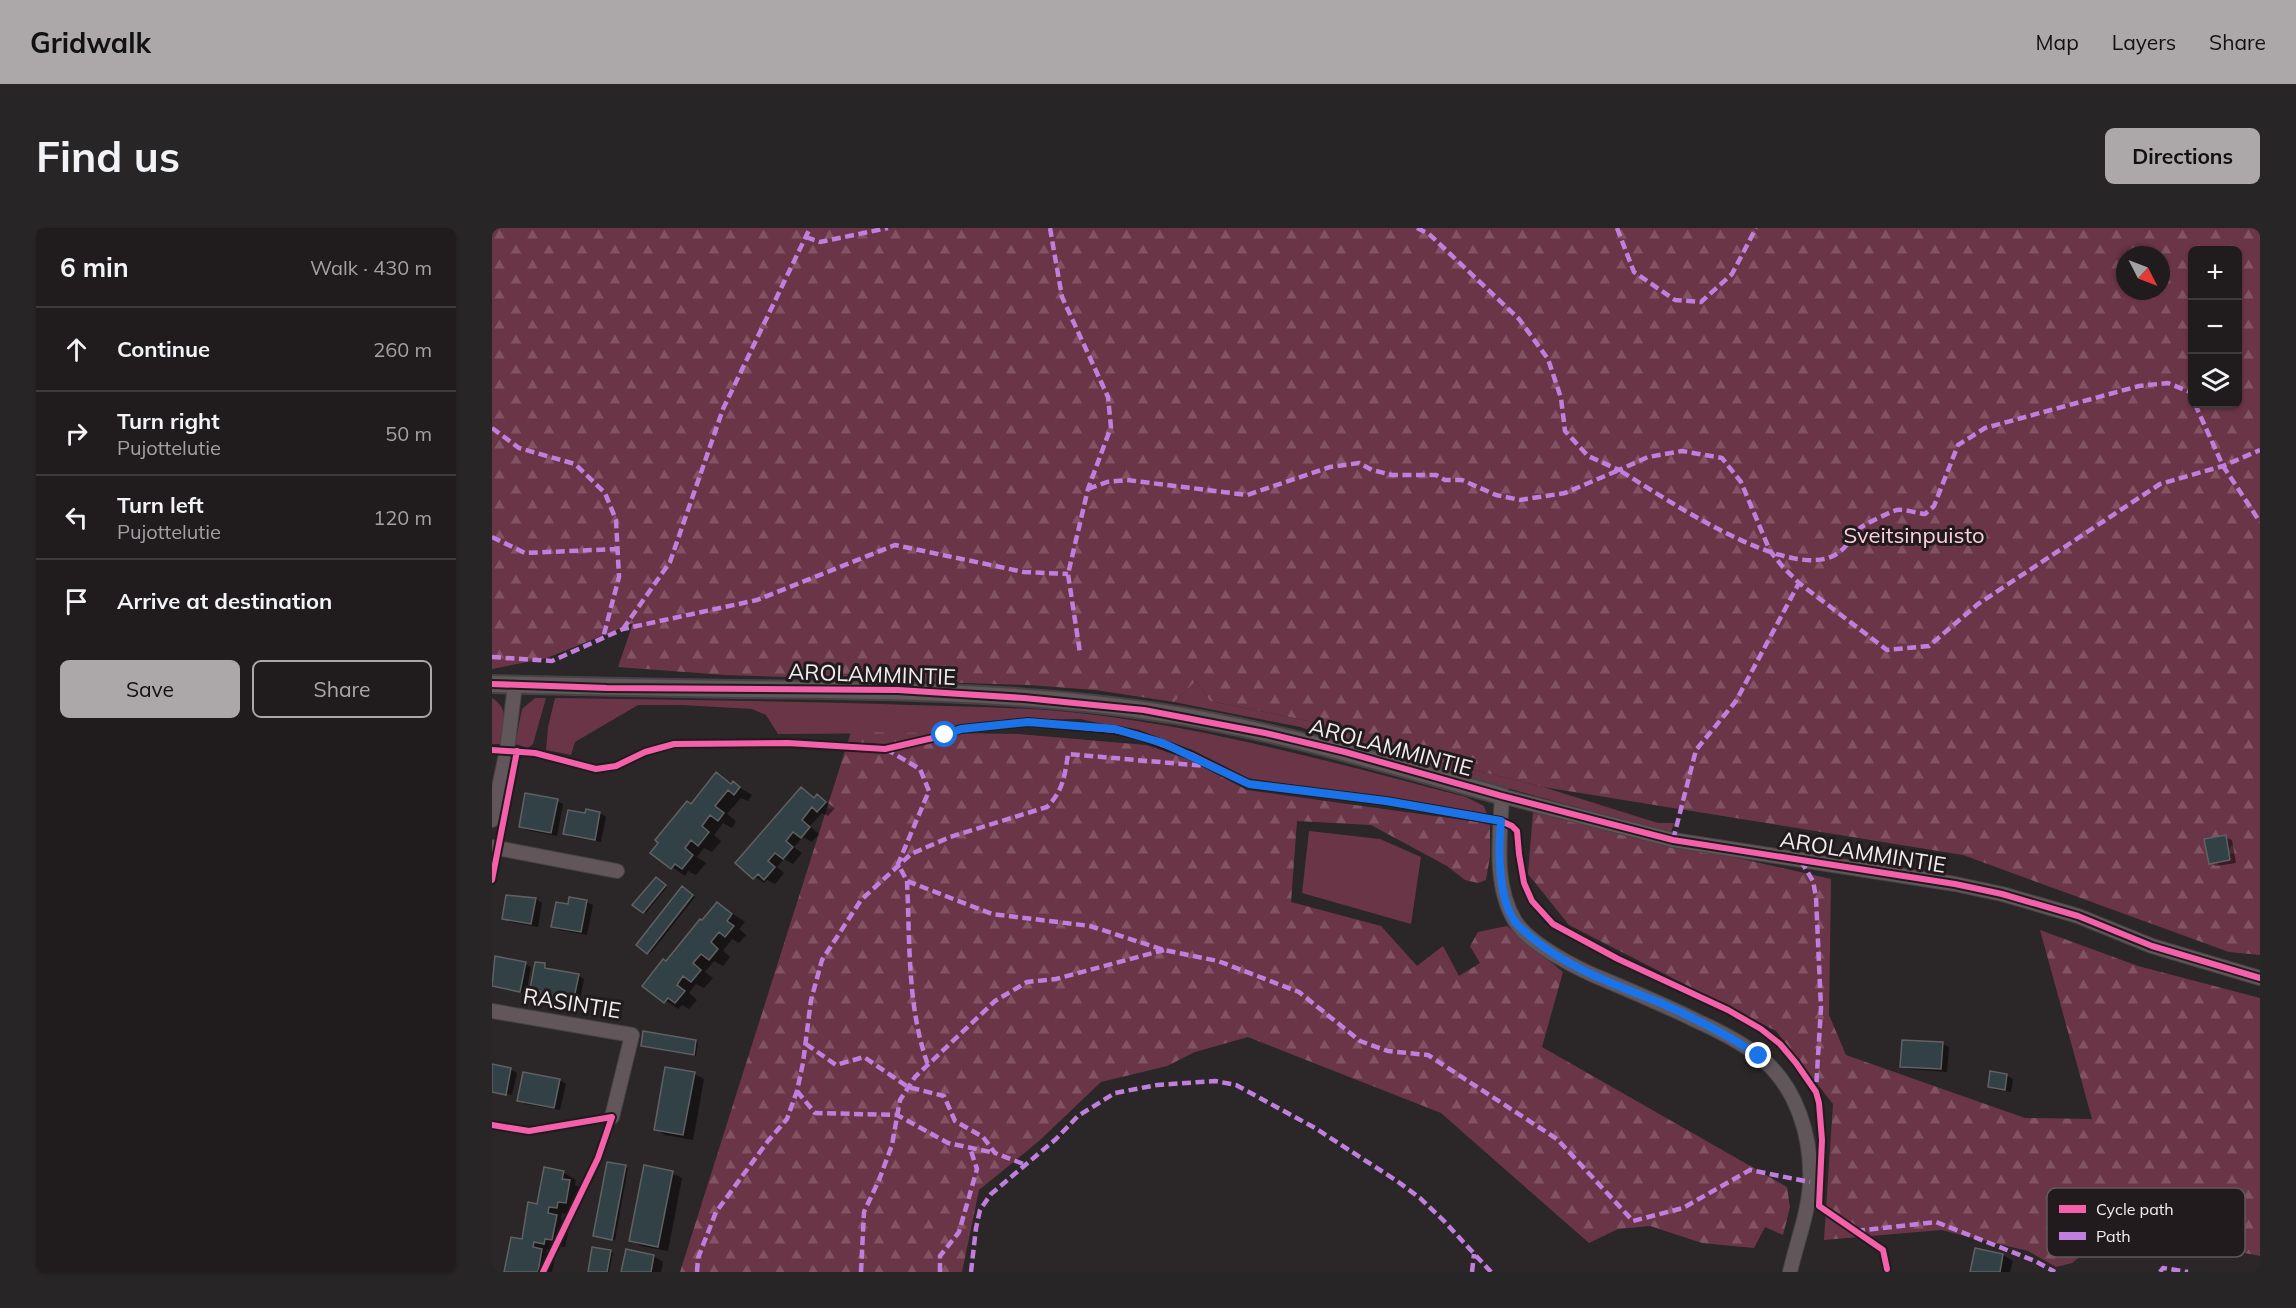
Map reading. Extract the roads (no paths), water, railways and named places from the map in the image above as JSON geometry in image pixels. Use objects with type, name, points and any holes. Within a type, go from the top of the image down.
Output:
[{"type":"street","name":"AROLAMMINTIE","points":[[492,684],[607,688],[898,690],[1024,698],[1144,710],[1265,733],[1345,752],[1502,796],[1673,840],[1955,884],[2002,894],[2078,916],[2152,946],[2260,978]]},
{"type":"street","points":[[492,820],[507,750],[515,685]]},
{"type":"street","points":[[1502,796],[1500,836],[1504,893],[1516,923],[1544,948],[1570,964],[1666,1006],[1745,1046],[1773,1069],[1788,1090],[1800,1112],[1808,1139],[1810,1182],[1790,1272]]},
{"type":"street","points":[[492,847],[617,871]]},
{"type":"street","name":"RASINTIE","points":[[492,1011],[632,1035],[612,1117]]},
{"type":"park label","name":"Sveitsinpuisto","points":[[1914,535]]}]
